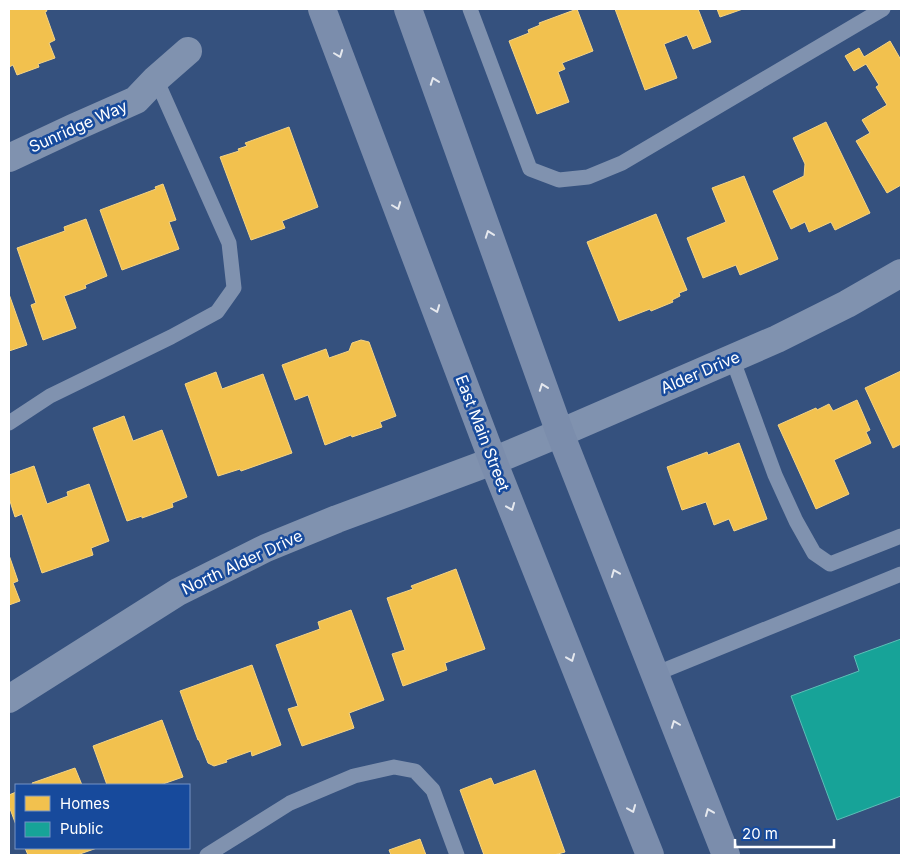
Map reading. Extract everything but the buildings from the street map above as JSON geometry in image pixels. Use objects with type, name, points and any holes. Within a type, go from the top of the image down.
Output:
[{"type":"main road","name":"East Main Street","points":[[322,9],[493,462],[650,855]]},
{"type":"main road","points":[[408,9],[560,433],[726,855]]},
{"type":"street","name":"Sunridge Way","points":[[9,158],[136,100],[156,79],[188,51]]},
{"type":"street","name":"Alder Drive","points":[[493,462],[777,339],[847,304],[901,273]]},
{"type":"street","name":"North Alder Drive","points":[[9,699],[178,592],[266,548],[337,519],[493,462]]},
{"type":"lane","points":[[470,9],[530,169],[559,180],[588,177],[622,163],[883,9]]},
{"type":"lane","points":[[9,423],[50,396],[171,337],[217,312],[234,288],[229,243],[156,79]]},
{"type":"lane","points":[[732,358],[775,474],[796,521],[814,553],[830,564],[901,536]]},
{"type":"lane","points":[[655,674],[901,574]]},
{"type":"lane","points":[[208,855],[290,803],[354,776],[394,766],[415,771],[433,790],[457,855]]}]
